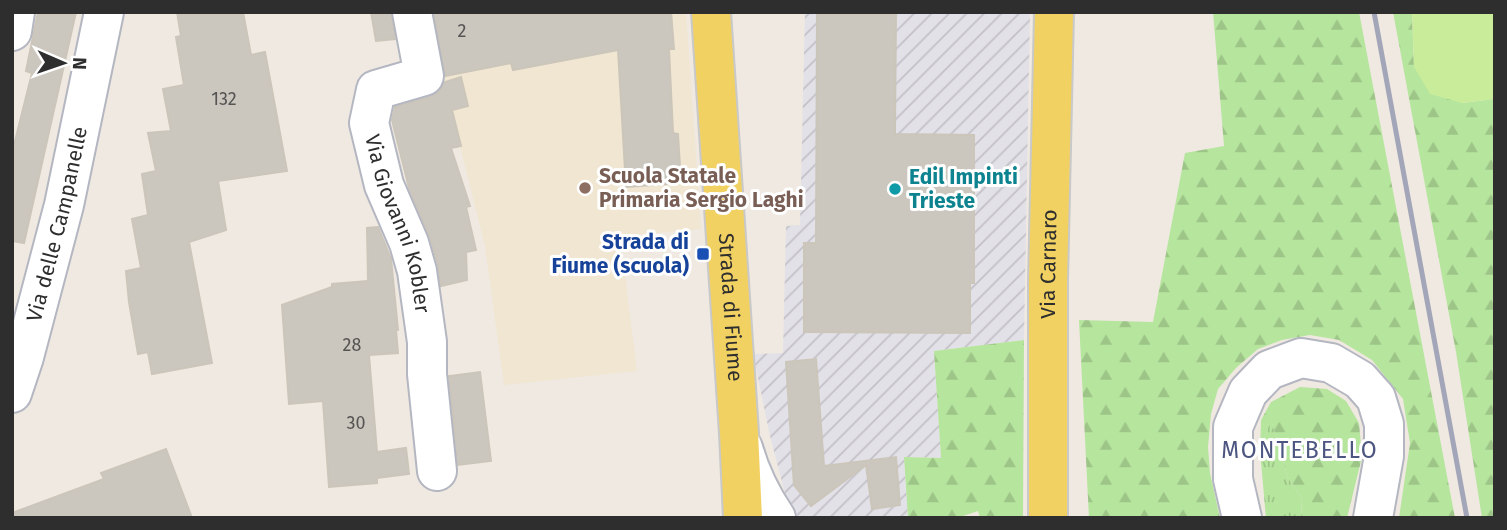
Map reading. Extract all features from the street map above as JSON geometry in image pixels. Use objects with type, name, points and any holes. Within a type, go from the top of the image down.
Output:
[{"type":"main road","name":"Strada di Fiume","points":[[711,12],[743,518]]},
{"type":"main road","name":"Via Carnaro","points":[[1048,518],[1048,281],[1054,12]]},
{"type":"street","points":[[12,30],[15,12]]},
{"type":"street","name":"Via delle Campanelle","points":[[12,393],[64,205],[104,12]]},
{"type":"street","name":"Via Giovanni Kobler","points":[[412,12],[424,76],[376,90],[369,123],[384,185],[409,243],[417,271],[437,471]]},
{"type":"street","points":[[1242,518],[1233,479],[1233,427],[1248,392],[1269,370],[1301,359],[1331,363],[1360,380],[1376,398],[1384,424],[1384,456],[1373,518]]},
{"type":"street","points":[[1047,402],[1065,518]]},
{"type":"street","points":[[739,433],[748,466],[764,502],[776,518]]},
{"type":"shaded area","name":"Scuola Statale Primaria Sergio Laghi","points":[[430,12],[686,12],[701,229],[620,236],[637,371],[504,385],[485,246],[444,82]]},
{"type":"shaded area","points":[[805,12],[1030,12],[1024,340],[934,351],[941,458],[904,457],[908,518],[799,518],[787,501],[753,354],[783,353],[786,226],[800,225]]},
{"type":"green space","points":[[1213,12],[1359,12],[1455,518],[1399,518],[1410,443],[1403,399],[1372,360],[1339,340],[1310,335],[1282,340],[1258,349],[1236,368],[1218,389],[1211,414],[1208,447],[1210,473],[1220,518],[1089,518],[1079,320],[1153,322],[1185,153],[1224,146]]},
{"type":"green space","points":[[1393,12],[1412,12],[1414,67],[1462,103],[1495,99],[1495,518],[1482,518],[1456,352]]},
{"type":"green space","points":[[1412,12],[1495,12],[1495,99],[1462,103],[1430,94],[1414,67]]},
{"type":"green space","points":[[1024,340],[1023,518],[980,518],[978,511],[957,518],[908,518],[904,457],[941,458],[934,351]]},
{"type":"green space","points":[[1300,387],[1327,389],[1346,401],[1359,423],[1362,457],[1347,518],[1301,518],[1302,498],[1288,478],[1271,420],[1260,451],[1261,420],[1271,402]]},
{"type":"green space","points":[[1271,419],[1288,478],[1302,498],[1301,518],[1266,518],[1260,451]]},
{"type":"building","points":[[38,12],[76,12],[24,243],[12,241],[12,153],[32,73],[26,71]]},
{"type":"building","points":[[177,12],[243,12],[251,55],[265,52],[287,171],[218,181],[226,230],[189,242],[212,363],[152,374],[148,352],[138,354],[126,271],[141,268],[132,219],[148,215],[142,174],[156,171],[148,133],[171,131],[163,89],[184,85],[176,37],[181,36]]},
{"type":"building","points":[[371,12],[391,12],[395,39],[376,41]]},
{"type":"building","points":[[434,12],[671,12],[674,49],[669,49],[673,133],[678,134],[681,183],[626,187],[618,50],[513,70],[511,63],[445,76]]},
{"type":"building","name":"Edil Impinti Trieste","points":[[817,12],[896,12],[895,134],[974,135],[974,283],[970,283],[970,333],[804,332],[804,243],[816,243]]},
{"type":"building","points":[[461,77],[468,106],[452,110],[461,146],[451,148],[470,206],[466,207],[476,250],[466,252],[467,280],[441,286],[430,237],[409,188],[392,120],[395,107],[430,97],[440,91],[445,82]]},
{"type":"building","points":[[378,227],[391,259],[398,353],[369,355],[377,452],[406,448],[409,474],[377,478],[377,483],[329,487],[323,401],[289,404],[282,305],[332,287],[332,284],[368,281],[367,228]]},
{"type":"building","points":[[816,359],[824,466],[896,457],[900,505],[872,509],[866,465],[811,506],[794,485],[786,362]]},
{"type":"building","points":[[480,372],[491,461],[458,465],[449,376]]},
{"type":"building","points":[[166,449],[192,518],[12,518],[12,513],[104,479],[101,473]]},
{"type":"railway","points":[[1374,12],[1467,518]]},
{"type":"place","name":"Scuola Statale Primaria Sergio Laghi","points":[[585,188]]},
{"type":"place","name":"Edil Impinti Trieste","points":[[895,189]]},
{"type":"place","name":"Strada di Fiume (scuola)","points":[[703,254]]},
{"type":"district","name":"MONTEBELLO","points":[[1300,450]]}]
